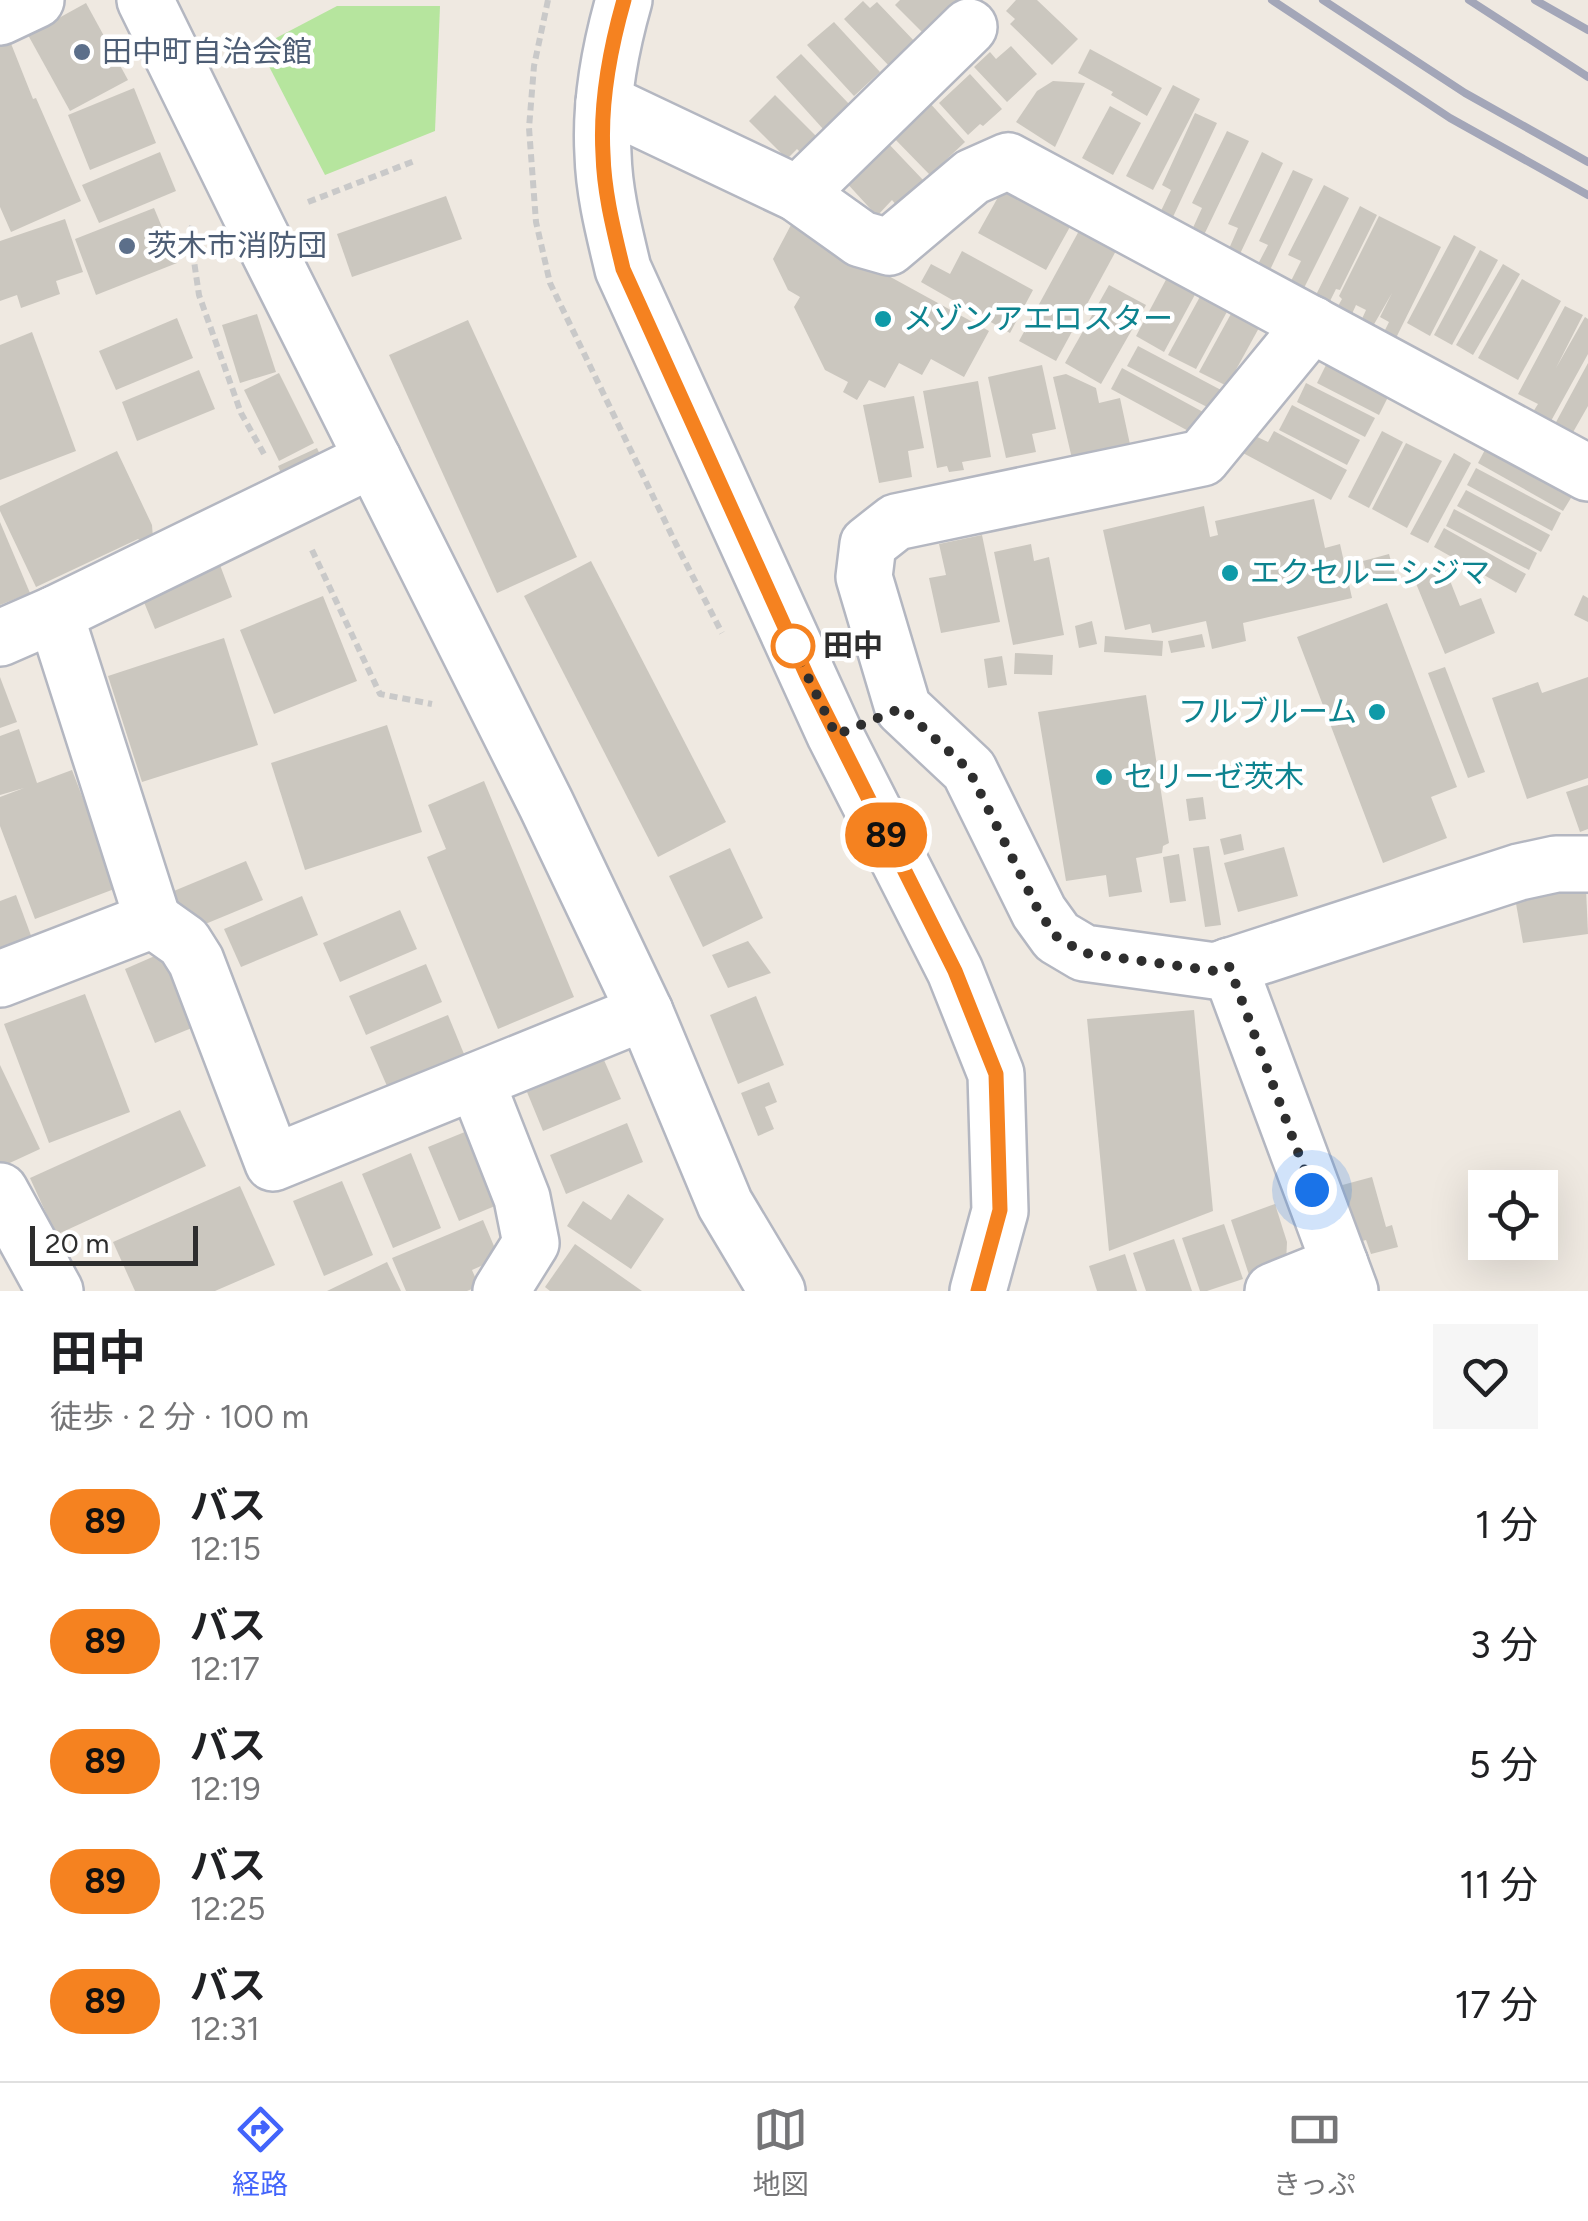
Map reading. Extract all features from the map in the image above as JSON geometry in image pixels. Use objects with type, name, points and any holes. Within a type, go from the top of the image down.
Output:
[{"type":"street","points":[[0,17],[36,0]]},
{"type":"street","points":[[146,0],[258,232],[546,804],[645,1012],[725,1204],[777,1291]]},
{"type":"street","points":[[624,0],[604,102],[602,154],[609,212],[623,269],[836,735],[955,971],[996,1074],[1000,1210],[978,1291]]},
{"type":"street","points":[[798,194],[969,27]]},
{"type":"street","points":[[604,102],[798,194],[861,239],[889,247],[972,177],[1008,161],[1588,473]]},
{"type":"street","points":[[1312,324],[1202,458],[896,522],[868,544],[864,577],[902,708],[969,770],[1039,912],[1057,937],[1084,953],[1215,971],[1518,872],[1556,864],[1588,864]]},
{"type":"street","points":[[0,638],[373,460]]},
{"type":"street","points":[[55,614],[152,920],[184,942],[196,961],[273,1162],[645,1012]]},
{"type":"street","points":[[836,735],[902,708]]},
{"type":"street","points":[[0,979],[152,920]]},
{"type":"street","points":[[1229,966],[1345,1278],[1273,1291]]},
{"type":"street","points":[[476,1080],[522,1198],[530,1243],[501,1291]]},
{"type":"street","points":[[0,1191],[55,1291]]},
{"type":"path","points":[[297,206],[417,160]]},
{"type":"green space","points":[[337,6],[440,6],[435,131],[325,175],[259,47]]},
{"type":"building","points":[[900,0],[962,0],[926,36],[895,5]]},
{"type":"building","points":[[1016,0],[1037,0],[1078,39],[1052,65],[1010,24],[1015,19],[1006,11]]},
{"type":"building","points":[[863,1],[870,8],[877,2],[917,44],[892,69],[844,19]]},
{"type":"building","points":[[86,3],[128,80],[70,111],[28,35]]},
{"type":"building","points":[[834,22],[880,72],[854,96],[807,45]]},
{"type":"building","points":[[8,36],[81,201],[11,232],[0,207],[0,39]]},
{"type":"building","points":[[1011,46],[1037,74],[1007,102],[974,67],[990,52],[996,59]]},
{"type":"building","points":[[1090,49],[1162,88],[1147,116],[1078,73]]},
{"type":"building","points":[[801,54],[851,106],[824,130],[776,77]]},
{"type":"building","points":[[970,74],[1002,109],[968,135],[939,103]]},
{"type":"building","points":[[1053,81],[1085,83],[1055,147],[1016,122],[1037,91]]},
{"type":"building","points":[[1173,85],[1200,99],[1153,190],[1126,176]]},
{"type":"building","points":[[134,88],[156,143],[90,170],[68,115]]},
{"type":"building","points":[[775,95],[817,137],[801,153],[797,149],[787,159],[749,121]]},
{"type":"building","points":[[928,101],[965,142],[930,175],[891,135]]},
{"type":"building","points":[[1110,106],[1141,123],[1113,175],[1082,158]]},
{"type":"building","points":[[1195,113],[1217,123],[1172,219],[1160,213],[1171,190],[1162,185]]},
{"type":"building","points":[[1227,131],[1249,141],[1203,237],[1191,232],[1202,208],[1192,203]]},
{"type":"building","points":[[885,140],[924,181],[897,206],[892,200],[877,216],[844,180]]},
{"type":"building","points":[[160,152],[176,191],[99,223],[82,185]]},
{"type":"building","points":[[1262,152],[1283,163],[1239,256],[1228,251],[1238,228],[1228,224]]},
{"type":"building","points":[[1293,170],[1313,179],[1269,272],[1257,266],[1268,245],[1259,241]]},
{"type":"building","points":[[1324,185],[1349,198],[1304,288],[1291,281],[1301,261],[1288,255]]},
{"type":"building","points":[[1002,190],[1039,210],[1045,200],[1076,216],[1046,270],[978,233]]},
{"type":"building","points":[[446,196],[462,239],[352,277],[337,234]]},
{"type":"building","points":[[1360,206],[1377,215],[1340,290],[1336,289],[1329,303],[1315,297]]},
{"type":"building","points":[[154,208],[177,263],[96,295],[75,239]]},
{"type":"building","points":[[1379,216],[1441,247],[1396,338],[1384,332],[1389,322],[1380,317],[1392,293],[1373,326],[1361,321],[1366,310],[1356,305],[1351,316],[1337,308],[1342,299],[1339,296]]},
{"type":"building","points":[[65,219],[83,272],[56,281],[60,294],[21,308],[17,295],[0,301],[0,241]]},
{"type":"building","name":"メゾンアエロスター","points":[[792,223],[989,331],[964,377],[931,359],[922,375],[899,363],[885,388],[869,380],[857,400],[843,392],[848,382],[825,370],[794,307],[800,297],[788,290],[773,259]]},
{"type":"building","points":[[1080,229],[1117,249],[1056,361],[1019,341]]},
{"type":"building","points":[[1454,235],[1476,247],[1430,336],[1407,323]]},
{"type":"building","points":[[1480,250],[1498,260],[1452,345],[1434,335]]},
{"type":"building","points":[[962,251],[1033,290],[1010,333],[921,282],[931,264],[950,274]]},
{"type":"building","points":[[1503,264],[1520,274],[1473,355],[1456,345]]},
{"type":"building","points":[[1169,274],[1198,289],[1164,352],[1136,336]]},
{"type":"building","points":[[1522,279],[1561,301],[1518,380],[1478,358]]},
{"type":"building","points":[[1109,285],[1146,305],[1101,384],[1065,363]]},
{"type":"building","points":[[1202,293],[1229,308],[1196,369],[1168,355]]},
{"type":"building","points":[[1565,306],[1583,315],[1556,368],[1585,317],[1588,354],[1551,421],[1533,412],[1538,404],[1518,394]]},
{"type":"building","points":[[1232,312],[1260,326],[1227,386],[1199,372]]},
{"type":"building","points":[[257,314],[276,372],[240,383],[222,325]]},
{"type":"building","points":[[177,318],[193,358],[116,390],[99,351]]},
{"type":"building","points":[[468,320],[577,557],[497,593],[389,355]]},
{"type":"building","points":[[32,332],[76,451],[0,480],[0,345]]},
{"type":"building","points":[[1138,346],[1221,390],[1211,409],[1127,366]]},
{"type":"building","points":[[1329,359],[1391,391],[1379,415],[1317,383]]},
{"type":"building","points":[[1588,363],[1588,406],[1572,434],[1555,424]]},
{"type":"building","points":[[1042,365],[1056,429],[1032,434],[1036,452],[1006,458],[988,377]]},
{"type":"building","points":[[1122,368],[1205,413],[1194,434],[1111,389]]},
{"type":"building","points":[[199,370],[215,409],[137,441],[122,402]]},
{"type":"building","points":[[279,373],[314,443],[279,461],[244,390]]},
{"type":"building","points":[[1066,374],[1096,388],[1099,403],[1120,398],[1131,449],[1073,463],[1053,377]]},
{"type":"building","points":[[978,381],[991,457],[962,462],[964,470],[949,472],[947,466],[937,468],[923,391]]},
{"type":"building","points":[[1306,383],[1375,418],[1365,437],[1297,402]]},
{"type":"building","points":[[914,396],[924,448],[908,451],[912,477],[879,483],[863,405]]},
{"type":"building","points":[[1292,405],[1360,440],[1347,465],[1279,430]]},
{"type":"building","points":[[1274,431],[1347,470],[1331,500],[1243,453],[1253,435],[1268,442]]},
{"type":"building","points":[[1382,431],[1403,442],[1369,508],[1348,497]]},
{"type":"building","points":[[1406,443],[1442,461],[1407,528],[1372,509]]},
{"type":"building","points":[[1488,444],[1574,493],[1563,511],[1478,463]]},
{"type":"building","points":[[317,448],[330,477],[290,495],[278,466]]},
{"type":"building","points":[[117,451],[152,525],[154,551],[138,539],[36,587],[0,506]]},
{"type":"building","points":[[1454,453],[1471,463],[1428,543],[1410,534]]},
{"type":"building","points":[[1476,468],[1561,513],[1552,531],[1467,485]]},
{"type":"building","points":[[1466,490],[1550,535],[1541,552],[1457,506]]},
{"type":"building","name":"エクセルニシジマ","points":[[1314,499],[1325,548],[1340,544],[1352,598],[1243,623],[1246,641],[1212,649],[1206,621],[1152,633],[1150,624],[1125,630],[1103,530],[1204,506],[1210,537],[1218,535],[1215,521]]},
{"type":"building","points":[[1454,509],[1537,553],[1529,570],[1446,526]]},
{"type":"building","points":[[0,522],[30,593],[0,605]]},
{"type":"building","points":[[1444,528],[1526,574],[1516,593],[1434,547]]},
{"type":"building","points":[[982,535],[1000,622],[941,633],[929,578],[946,575],[939,544]]},
{"type":"building","points":[[1031,544],[1034,561],[1049,557],[1064,635],[1013,645],[994,552]]},
{"type":"building","points":[[1389,554],[1395,575],[1369,582],[1363,561]]},
{"type":"building","points":[[217,557],[232,597],[155,629],[139,590]]},
{"type":"building","points":[[591,561],[726,822],[658,857],[524,596]]},
{"type":"building","points":[[1445,568],[1460,606],[1481,598],[1495,633],[1445,654],[1415,581]]},
{"type":"building","points":[[1583,595],[1588,598],[1588,622],[1574,615]]},
{"type":"building","points":[[323,596],[357,681],[274,714],[240,630]]},
{"type":"building","name":"フルブルーム","points":[[1387,603],[1457,787],[1431,797],[1447,838],[1383,863],[1297,637]]},
{"type":"building","points":[[1092,621],[1097,644],[1079,648],[1075,626]]},
{"type":"building","points":[[1202,634],[1205,647],[1171,653],[1168,641]]},
{"type":"building","points":[[1105,636],[1163,641],[1162,656],[1104,652]]},
{"type":"building","points":[[224,638],[258,745],[142,782],[108,676]]},
{"type":"building","points":[[1015,653],[1053,655],[1052,675],[1014,674]]},
{"type":"building","points":[[1002,656],[1007,685],[988,688],[984,659]]},
{"type":"building","points":[[1445,667],[1485,772],[1468,778],[1428,673]]},
{"type":"building","points":[[0,677],[17,722],[0,728]]},
{"type":"building","points":[[1588,677],[1588,778],[1527,799],[1492,698],[1538,682],[1542,693]]},
{"type":"building","name":"セリーゼ茨木","points":[[1146,695],[1169,843],[1163,846],[1162,853],[1136,858],[1142,892],[1109,897],[1106,875],[1066,881],[1038,712]]},
{"type":"building","points":[[387,725],[422,832],[305,870],[271,763]]},
{"type":"building","points":[[19,729],[37,783],[72,770],[117,888],[35,919],[0,826],[0,797],[24,788],[0,795],[0,736]]},
{"type":"building","points":[[484,781],[574,997],[498,1029],[427,857],[446,849],[428,805]]},
{"type":"building","points":[[1588,785],[1588,829],[1580,832],[1566,792]]},
{"type":"building","points":[[1203,797],[1206,819],[1189,821],[1186,799]]},
{"type":"building","points":[[1241,834],[1244,850],[1224,855],[1220,839]]},
{"type":"building","points":[[1209,846],[1221,925],[1205,927],[1193,848]]},
{"type":"building","points":[[1284,847],[1298,896],[1238,912],[1224,863]]},
{"type":"building","points":[[730,848],[763,918],[703,947],[669,876]]},
{"type":"building","points":[[1179,854],[1186,901],[1170,903],[1163,857]]},
{"type":"building","points":[[246,861],[263,900],[186,932],[169,893]]},
{"type":"building","points":[[1586,888],[1588,934],[1523,943],[1515,898]]},
{"type":"building","points":[[16,895],[36,949],[0,963],[0,901]]},
{"type":"building","points":[[302,896],[318,935],[241,967],[224,929]]},
{"type":"building","points":[[400,910],[417,949],[340,982],[323,943]]},
{"type":"building","points":[[748,941],[771,973],[728,988],[712,955]]},
{"type":"building","points":[[173,948],[204,1023],[155,1043],[125,969]]},
{"type":"building","points":[[426,964],[442,1002],[366,1035],[349,996]]},
{"type":"building","points":[[85,994],[130,1112],[49,1143],[4,1024]]},
{"type":"building","points":[[756,996],[784,1065],[738,1084],[710,1015]]},
{"type":"building","points":[[1194,1010],[1213,1211],[1109,1251],[1087,1019]]},
{"type":"building","points":[[448,1015],[464,1054],[387,1086],[370,1047]]},
{"type":"building","points":[[604,1060],[621,1099],[543,1131],[527,1092]]},
{"type":"building","points":[[0,1065],[40,1149],[1,1167],[0,1165]]},
{"type":"building","points":[[769,1082],[777,1102],[765,1107],[774,1129],[758,1136],[741,1093]]},
{"type":"building","points":[[180,1110],[206,1166],[56,1235],[30,1178]]},
{"type":"building","points":[[627,1123],[643,1162],[566,1194],[550,1155]]},
{"type":"building","points":[[477,1127],[507,1201],[459,1221],[428,1147]]},
{"type":"building","points":[[411,1153],[441,1228],[393,1248],[362,1174]]},
{"type":"building","points":[[1372,1177],[1386,1227],[1392,1225],[1398,1247],[1371,1254],[1366,1240],[1351,1244],[1335,1187]]},
{"type":"building","points":[[342,1181],[373,1255],[324,1276],[293,1201]]},
{"type":"building","points":[[240,1186],[275,1265],[215,1291],[135,1291],[113,1242]]},
{"type":"building","points":[[628,1194],[664,1219],[631,1269],[567,1226],[583,1201],[611,1220]]},
{"type":"building","points":[[1275,1204],[1287,1242],[1286,1264],[1250,1278],[1231,1220]]},
{"type":"building","points":[[483,1220],[499,1258],[472,1270],[479,1286],[467,1291],[406,1291],[392,1258]]},
{"type":"building","points":[[1224,1224],[1243,1279],[1200,1291],[1182,1238]]},
{"type":"building","points":[[1174,1239],[1192,1291],[1146,1291],[1133,1253]]},
{"type":"building","points":[[575,1244],[642,1291],[550,1291],[545,1287]]},
{"type":"building","points":[[1125,1254],[1137,1291],[1097,1291],[1089,1266]]},
{"type":"building","points":[[387,1262],[401,1291],[327,1291]]},
{"type":"railway","points":[[1272,0],[1450,118],[1588,195]]},
{"type":"railway","points":[[1323,0],[1465,93],[1588,162]]},
{"type":"railway","points":[[1469,0],[1588,77]]},
{"type":"railway","points":[[1535,0],[1588,30]]},
{"type":"bus line","name":"89","points":[[624,0],[604,102],[602,154],[609,212],[623,269],[807,676],[955,971],[996,1074],[1000,1210],[978,1291]]},
{"type":"place","name":"田中町自治会館","points":[[82,52]]},
{"type":"place","name":"茨木市消防団","points":[[127,246]]},
{"type":"place","name":"メゾンアエロスター","points":[[883,319]]},
{"type":"place","name":"エクセルニシジマ","points":[[1230,573]]},
{"type":"place","name":"田中","points":[[793,646]]},
{"type":"place","name":"フルブルーム","points":[[1377,712]]},
{"type":"place","name":"セリーゼ茨木","points":[[1104,777]]},
{"type":"route","points":[[793,646],[836,735],[902,708],[969,770],[1039,912],[1057,937],[1084,953],[1215,971],[1229,966],[1312,1190]]}]
